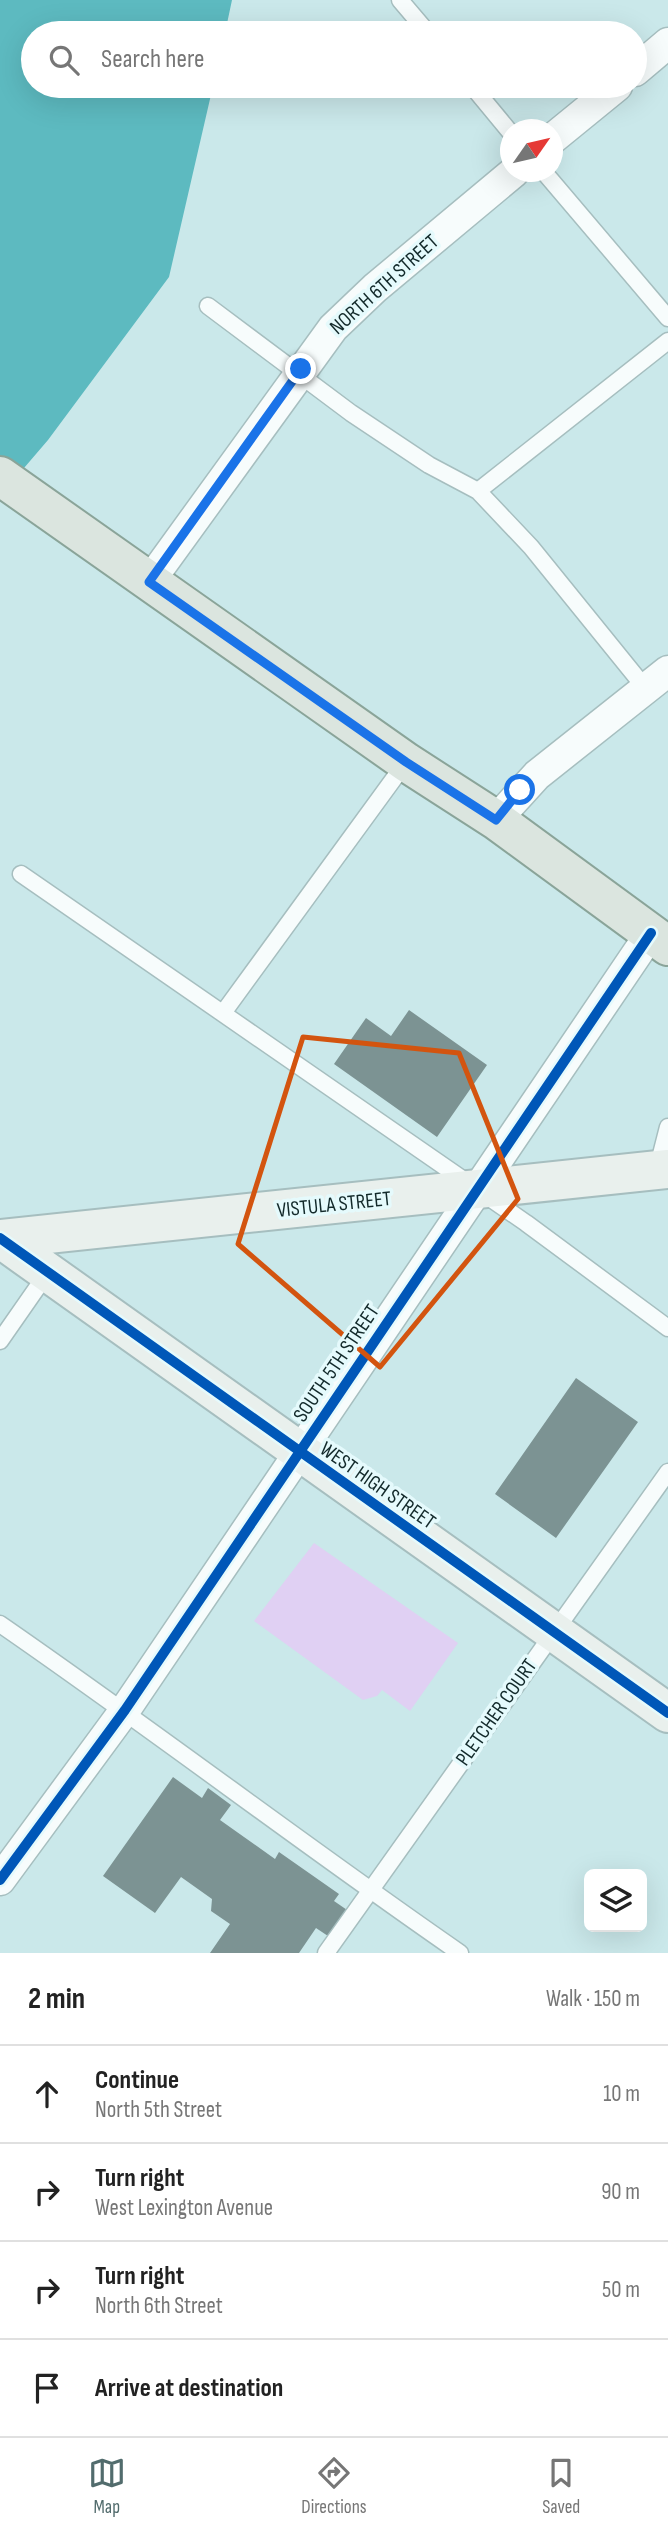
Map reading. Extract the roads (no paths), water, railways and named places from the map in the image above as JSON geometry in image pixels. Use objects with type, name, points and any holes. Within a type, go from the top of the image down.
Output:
[{"type":"main road","points":[[0,476],[406,762],[496,820],[659,940]]},
{"type":"street","points":[[647,61],[668,43]]},
{"type":"street","points":[[563,130],[602,98]]},
{"type":"street","name":"NORTH 6TH STREET","points":[[149,582],[333,328],[375,288],[502,182]]},
{"type":"street","points":[[496,820],[520,790],[537,775],[657,680]]},
{"type":"street","name":"SOUTH 5TH STREET","points":[[0,1880],[125,1710],[477,1189],[659,940]]},
{"type":"street","name":"VISTULA STREET","points":[[0,1239],[662,1170]]},
{"type":"street","name":"WEST HIGH STREET","points":[[0,1239],[668,1713]]},
{"type":"lane","points":[[400,0],[418,21]]},
{"type":"lane","points":[[482,98],[500,120]]},
{"type":"lane","points":[[552,182],[668,318]]},
{"type":"lane","points":[[208,306],[418,458],[478,491],[657,680]]},
{"type":"lane","points":[[478,491],[668,341]]},
{"type":"lane","points":[[223,1013],[406,762]]},
{"type":"lane","points":[[21,874],[477,1189],[668,1328]]},
{"type":"lane","points":[[662,1170],[668,1127]]},
{"type":"lane","points":[[0,1340],[48,1272]]},
{"type":"lane","name":"PLETCHER COURT","points":[[326,1953],[668,1472]]},
{"type":"lane","points":[[0,1624],[125,1710],[370,1891],[460,1953]]},
{"type":"water","points":[[0,0],[232,0],[228,21],[21,21],[21,98],[210,98],[169,277],[48,440],[0,496]]}]
